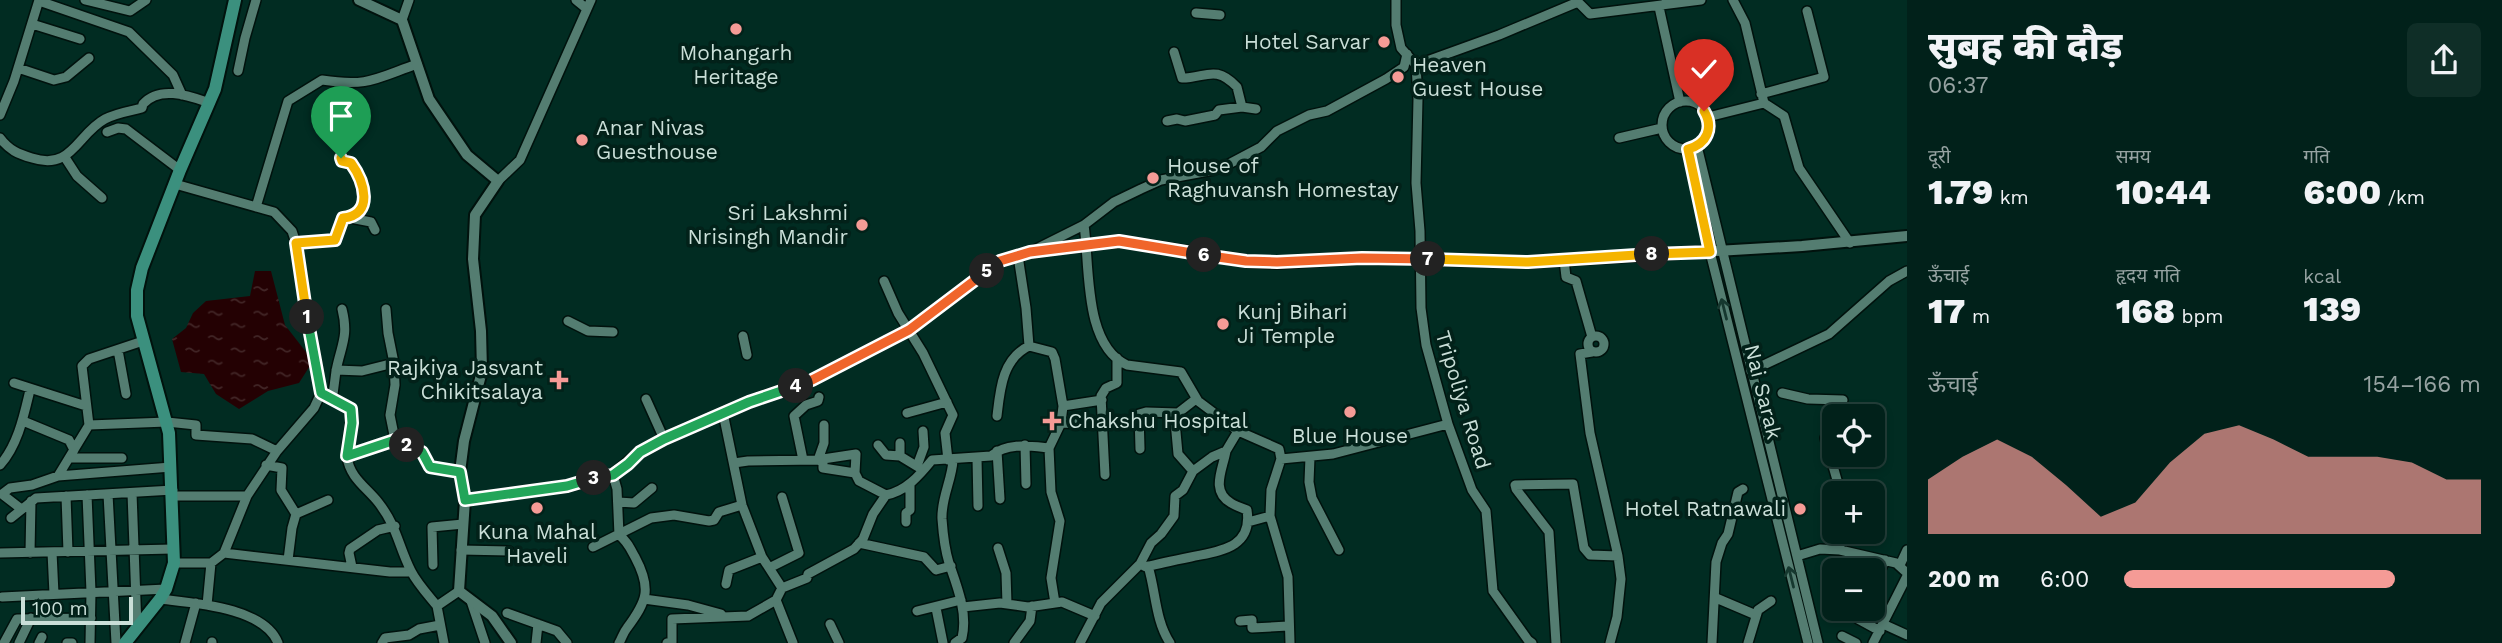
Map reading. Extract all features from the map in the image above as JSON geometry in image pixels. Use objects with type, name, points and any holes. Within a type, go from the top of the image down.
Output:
[{"type":"main road","points":[[125,643],[163,594],[174,563],[173,493],[167,422],[143,341],[137,290],[142,268],[180,170],[217,84],[235,0]]},
{"type":"street","points":[[85,0],[116,5],[130,11],[140,2]]},
{"type":"street","points":[[238,71],[256,0]]},
{"type":"street","points":[[359,0],[371,3],[402,20]]},
{"type":"street","points":[[409,0],[402,20],[429,99],[467,155],[498,181]]},
{"type":"street","points":[[459,591],[465,500],[460,472],[464,441],[482,371],[481,331],[473,260],[475,215],[498,181],[520,160],[589,4],[576,0]]},
{"type":"street","points":[[1396,0],[1396,25],[1401,48],[1416,65],[1578,2],[1590,14],[1701,0]]},
{"type":"street","points":[[1659,7],[1671,0]]},
{"type":"street","points":[[1733,0],[1745,23],[1762,99],[1784,116],[1799,168],[1850,243]]},
{"type":"street","points":[[0,115],[39,1],[129,32],[173,75],[182,95]]},
{"type":"street","points":[[1659,7],[1681,102]]},
{"type":"street","points":[[1708,117],[1824,78],[1807,10]]},
{"type":"street","points":[[1196,13],[1220,15]]},
{"type":"street","points":[[32,24],[80,39]]},
{"type":"street","points":[[1174,52],[1182,78],[1207,73],[1220,75],[1237,87],[1242,107]]},
{"type":"street","points":[[465,500],[567,486],[613,475],[640,452],[664,439],[723,413],[812,380],[909,330],[1000,261],[1030,252],[1084,225],[1114,202],[1148,186],[1227,165],[1261,147],[1277,131],[1309,115],[1327,111],[1386,79],[1404,67],[1407,54]]},
{"type":"street","points":[[18,68],[54,80],[60,79],[89,58]]},
{"type":"street","points":[[256,207],[288,101],[322,80],[348,84],[376,81],[417,64]]},
{"type":"street","name":"Tripoliya Road","points":[[1416,65],[1416,183],[1421,308],[1426,345],[1448,424],[1472,490],[1486,511],[1493,591],[1532,643]]},
{"type":"street","points":[[0,138],[15,153],[51,162],[64,156],[105,119],[142,108],[142,104],[150,97],[182,95],[210,103]]},
{"type":"street","points":[[1681,102],[1700,106],[1708,117],[1707,136],[1693,147],[1673,145],[1662,128],[1664,114],[1674,104],[1681,102]]},
{"type":"street","points":[[1167,121],[1185,121],[1215,115],[1218,110],[1242,107],[1256,109]]},
{"type":"street","points":[[107,132],[118,128],[126,129],[180,170]]},
{"type":"street","points":[[1619,138],[1662,128]]},
{"type":"street","points":[[341,132],[342,161],[351,163],[360,174],[363,190],[360,212],[352,218]]},
{"type":"street","points":[[1693,147],[1754,370],[1787,540],[1797,556],[1818,643]]},
{"type":"street","name":"Nai Sarak","points":[[1693,147],[1710,252],[1787,540],[1808,643]]},
{"type":"street","points":[[64,156],[77,176],[102,198]]},
{"type":"street","points":[[174,563],[211,563],[225,553],[247,496],[266,465],[314,408],[321,393],[292,230],[274,212],[175,184]]},
{"type":"street","points":[[296,243],[335,240],[343,218],[371,222],[375,230]]},
{"type":"street","points":[[1084,225],[1092,309],[1101,335],[1117,358],[1128,365],[1181,372],[1196,399],[1238,432],[1279,449],[1281,459],[1271,490],[1270,516],[1288,577],[1290,643]]},
{"type":"street","points":[[1030,252],[1119,241],[1246,261],[1362,258],[1528,262],[1850,243],[1907,236]]},
{"type":"street","points":[[1018,256],[1029,346]]},
{"type":"street","points":[[1564,260],[1566,277],[1576,281],[1592,337]]},
{"type":"street","points":[[1741,374],[1829,334],[1889,281],[1907,271]]},
{"type":"street","points":[[884,281],[898,313],[953,415],[945,433],[952,472],[942,511],[945,539],[962,603],[964,634],[955,643]]},
{"type":"street","points":[[331,397],[345,338],[346,324],[342,309]]},
{"type":"street","points":[[386,309],[394,363],[395,385],[390,415],[395,440]]},
{"type":"street","points":[[568,321],[585,330],[613,332]]},
{"type":"street","points":[[743,336],[747,355]]},
{"type":"street","points":[[1592,337],[1600,337],[1604,343],[1602,351],[1580,354],[1590,433],[1618,556],[1621,595],[1610,643]]},
{"type":"street","points":[[1592,337],[1587,344],[1592,352]]},
{"type":"street","points":[[58,476],[89,425],[83,363],[143,341]]},
{"type":"street","points":[[997,416],[1001,384],[1009,362],[1020,350],[1029,346],[1052,352],[1063,405],[1061,423],[1049,448],[1051,492],[1060,521],[1051,578],[1055,603]]},
{"type":"street","points":[[118,350],[126,394]]},
{"type":"street","points":[[1105,475],[1102,400],[1104,390],[1117,383],[1117,358]]},
{"type":"street","points":[[336,370],[362,371],[394,363]]},
{"type":"street","points":[[14,383],[86,406]]},
{"type":"street","points":[[0,465],[9,453],[23,421],[30,390]]},
{"type":"street","points":[[321,393],[349,406],[352,411],[347,456],[351,471],[395,526],[411,572],[437,606],[444,643]]},
{"type":"street","points":[[1782,393],[1808,399],[1843,400]]},
{"type":"street","points":[[803,460],[794,416],[806,405],[818,401],[819,397]]},
{"type":"street","points":[[1193,471],[1177,452],[1175,421],[1178,413],[1196,399]]},
{"type":"street","points":[[646,400],[664,439]]},
{"type":"street","points":[[1063,405],[1102,400]]},
{"type":"street","points":[[907,413],[947,402]]},
{"type":"street","points":[[723,413],[742,505],[762,557],[771,567],[782,588]]},
{"type":"street","points":[[1140,449],[1139,414],[1178,413]]},
{"type":"street","points":[[23,421],[69,440],[72,454]]},
{"type":"street","points":[[89,425],[167,422],[196,425],[196,435],[252,439],[277,451]]},
{"type":"street","points":[[1061,423],[1104,425]]},
{"type":"street","points":[[1281,459],[1333,454],[1448,424]]},
{"type":"street","points":[[824,425],[821,461],[823,468],[855,473]]},
{"type":"street","points":[[734,463],[821,461],[856,454],[855,473],[859,481],[886,495],[896,493],[910,484],[920,468],[924,447],[923,431]]},
{"type":"street","points":[[1144,565],[1228,548],[1245,534],[1248,522],[1246,509],[1228,501],[1218,483],[1226,451],[1238,432]]},
{"type":"street","points":[[347,456],[395,440],[422,452],[427,464],[432,468],[460,472]]},
{"type":"street","points":[[900,443],[900,456]]},
{"type":"street","points":[[878,444],[886,455],[900,456],[920,468]]},
{"type":"street","points":[[920,468],[932,460],[991,456],[997,451],[1026,445],[1049,448]]},
{"type":"street","points":[[1026,445],[1026,484]]},
{"type":"street","points":[[997,451],[1000,499]]},
{"type":"street","points":[[1080,643],[1101,603],[1144,565],[1152,543],[1174,516],[1175,496],[1183,490],[1193,471],[1212,457],[1226,451]]},
{"type":"street","points":[[72,454],[122,458]]},
{"type":"street","points":[[1310,457],[1309,482],[1312,498],[1339,550]]},
{"type":"street","points":[[977,458],[978,506]]},
{"type":"street","points":[[266,465],[282,468],[281,490],[296,514]]},
{"type":"street","points":[[20,508],[1,494],[10,488],[32,485],[58,476],[171,467]]},
{"type":"street","points":[[613,475],[618,502],[619,535]]},
{"type":"street","points":[[906,522],[906,514],[910,510],[910,484]]},
{"type":"street","points":[[1556,643],[1549,533],[1516,489],[1516,485],[1573,484],[1584,548],[1590,555],[1618,556]]},
{"type":"street","points":[[618,502],[634,503],[652,488]]},
{"type":"street","points":[[1712,643],[1716,562],[1728,534],[1738,492],[1743,489]]},
{"type":"street","points":[[11,518],[20,508],[36,498],[132,493],[247,496]]},
{"type":"street","points":[[132,493],[137,628]]},
{"type":"street","points":[[108,494],[116,643]]},
{"type":"street","points":[[87,495],[90,643]]},
{"type":"street","points":[[667,643],[672,642],[672,619],[748,616],[776,600],[782,588],[807,578],[808,574],[854,549],[886,495]]},
{"type":"street","points":[[66,496],[68,552]]},
{"type":"street","points":[[771,567],[799,554],[782,497]]},
{"type":"street","points":[[288,560],[296,514],[328,500]]},
{"type":"street","points":[[30,553],[31,501]]},
{"type":"street","points":[[593,547],[651,518],[674,515],[709,521],[714,520],[719,512],[742,505]]},
{"type":"street","points":[[1248,522],[1270,516]]},
{"type":"street","points":[[433,565],[432,527],[463,524]]},
{"type":"street","points":[[352,567],[350,549],[378,530],[395,526]]},
{"type":"street","points":[[619,535],[626,540],[642,571],[646,588],[642,610],[625,629],[619,643]]},
{"type":"street","points":[[859,543],[924,557],[936,570],[951,566]]},
{"type":"street","points":[[1840,544],[1840,550]]},
{"type":"street","points":[[998,548],[1006,573],[1007,604]]},
{"type":"street","points":[[0,553],[173,549]]},
{"type":"street","points":[[1797,556],[1820,549],[1880,558]]},
{"type":"street","points":[[461,550],[509,551]]},
{"type":"street","points":[[1900,565],[1907,550]]},
{"type":"street","points":[[52,552],[54,594]]},
{"type":"street","points":[[225,553],[390,572],[411,572]]},
{"type":"street","points":[[726,584],[729,570],[762,557]]},
{"type":"street","points":[[1873,643],[1907,574],[1900,565],[1885,559]]},
{"type":"street","points":[[207,605],[211,563]]},
{"type":"street","points":[[1144,565],[1155,589],[1159,620],[1170,643]]},
{"type":"street","points":[[2,597],[135,590],[163,594],[218,607],[263,623],[278,643]]},
{"type":"street","points":[[459,591],[492,617],[511,643]]},
{"type":"street","points":[[437,606],[459,591]]},
{"type":"street","points":[[1716,598],[1756,615]]},
{"type":"street","points":[[471,599],[485,643]]},
{"type":"street","points":[[644,599],[688,605],[730,617]]},
{"type":"street","points":[[776,600],[793,643]]},
{"type":"street","points":[[1748,643],[1758,610],[1771,601]]},
{"type":"street","points":[[916,611],[962,603],[1023,607],[1062,602],[1095,616]]},
{"type":"street","points":[[185,643],[197,603]]},
{"type":"street","points":[[1014,643],[1030,621],[1032,606]]},
{"type":"street","points":[[936,608],[943,643]]},
{"type":"street","points":[[507,613],[557,631],[564,636],[567,643]]},
{"type":"street","points":[[4,643],[15,621],[31,618],[91,618]]},
{"type":"street","points":[[19,643],[31,618]]},
{"type":"street","points":[[1240,621],[1252,620],[1252,628],[1288,626]]},
{"type":"street","points":[[1864,621],[1907,635]]},
{"type":"street","points":[[536,643],[538,624]]},
{"type":"street","points":[[830,624],[839,643]]},
{"type":"street","points":[[382,643],[385,638],[412,638],[422,628],[440,625]]},
{"type":"street","points":[[1842,636],[1856,643]]},
{"type":"water","points":[[255,271],[271,271],[285,325],[313,361],[299,383],[268,391],[239,409],[216,394],[204,374],[181,372],[172,339],[186,328],[193,313],[206,301],[250,296]]},
{"type":"place","name":"Mohangarh Heritage","points":[[736,29]]},
{"type":"place","name":"Hotel Sarvar","points":[[1384,42]]},
{"type":"place","name":"Heaven Guest House","points":[[1398,77]]},
{"type":"place","name":"Anar Nivas Guesthouse","points":[[582,140]]},
{"type":"place","name":"House of Raghuvansh Homestay","points":[[1153,178]]},
{"type":"place","name":"Sri Lakshmi Nrisingh Mandir","points":[[862,225]]},
{"type":"place","name":"Kunj Bihari Ji Temple","points":[[1223,324]]},
{"type":"place","name":"Rajkiya Jasvant Chikitsalaya","points":[[559,380]]},
{"type":"place","name":"Blue House","points":[[1350,412]]},
{"type":"place","name":"Chakshu Hospital","points":[[1052,421]]},
{"type":"place","name":"Kuna Mahal Haveli","points":[[537,508]]},
{"type":"place","name":"Hotel Ratnawali","points":[[1800,509]]},
{"type":"route","points":[[341,158],[342,161],[351,163],[360,174],[363,190],[360,212],[352,218],[345,217],[341,220],[335,240],[296,243],[321,393],[349,406],[352,411],[347,456],[395,440],[422,452],[427,464],[432,468],[460,472],[465,500],[567,486],[613,475],[640,452],[664,439],[749,402],[812,380],[909,330],[1000,261],[1030,252],[1119,241],[1246,261],[1277,262],[1362,258],[1528,262],[1710,252],[1688,149],[1703,142],[1707,136],[1709,123],[1704,111]]}]
